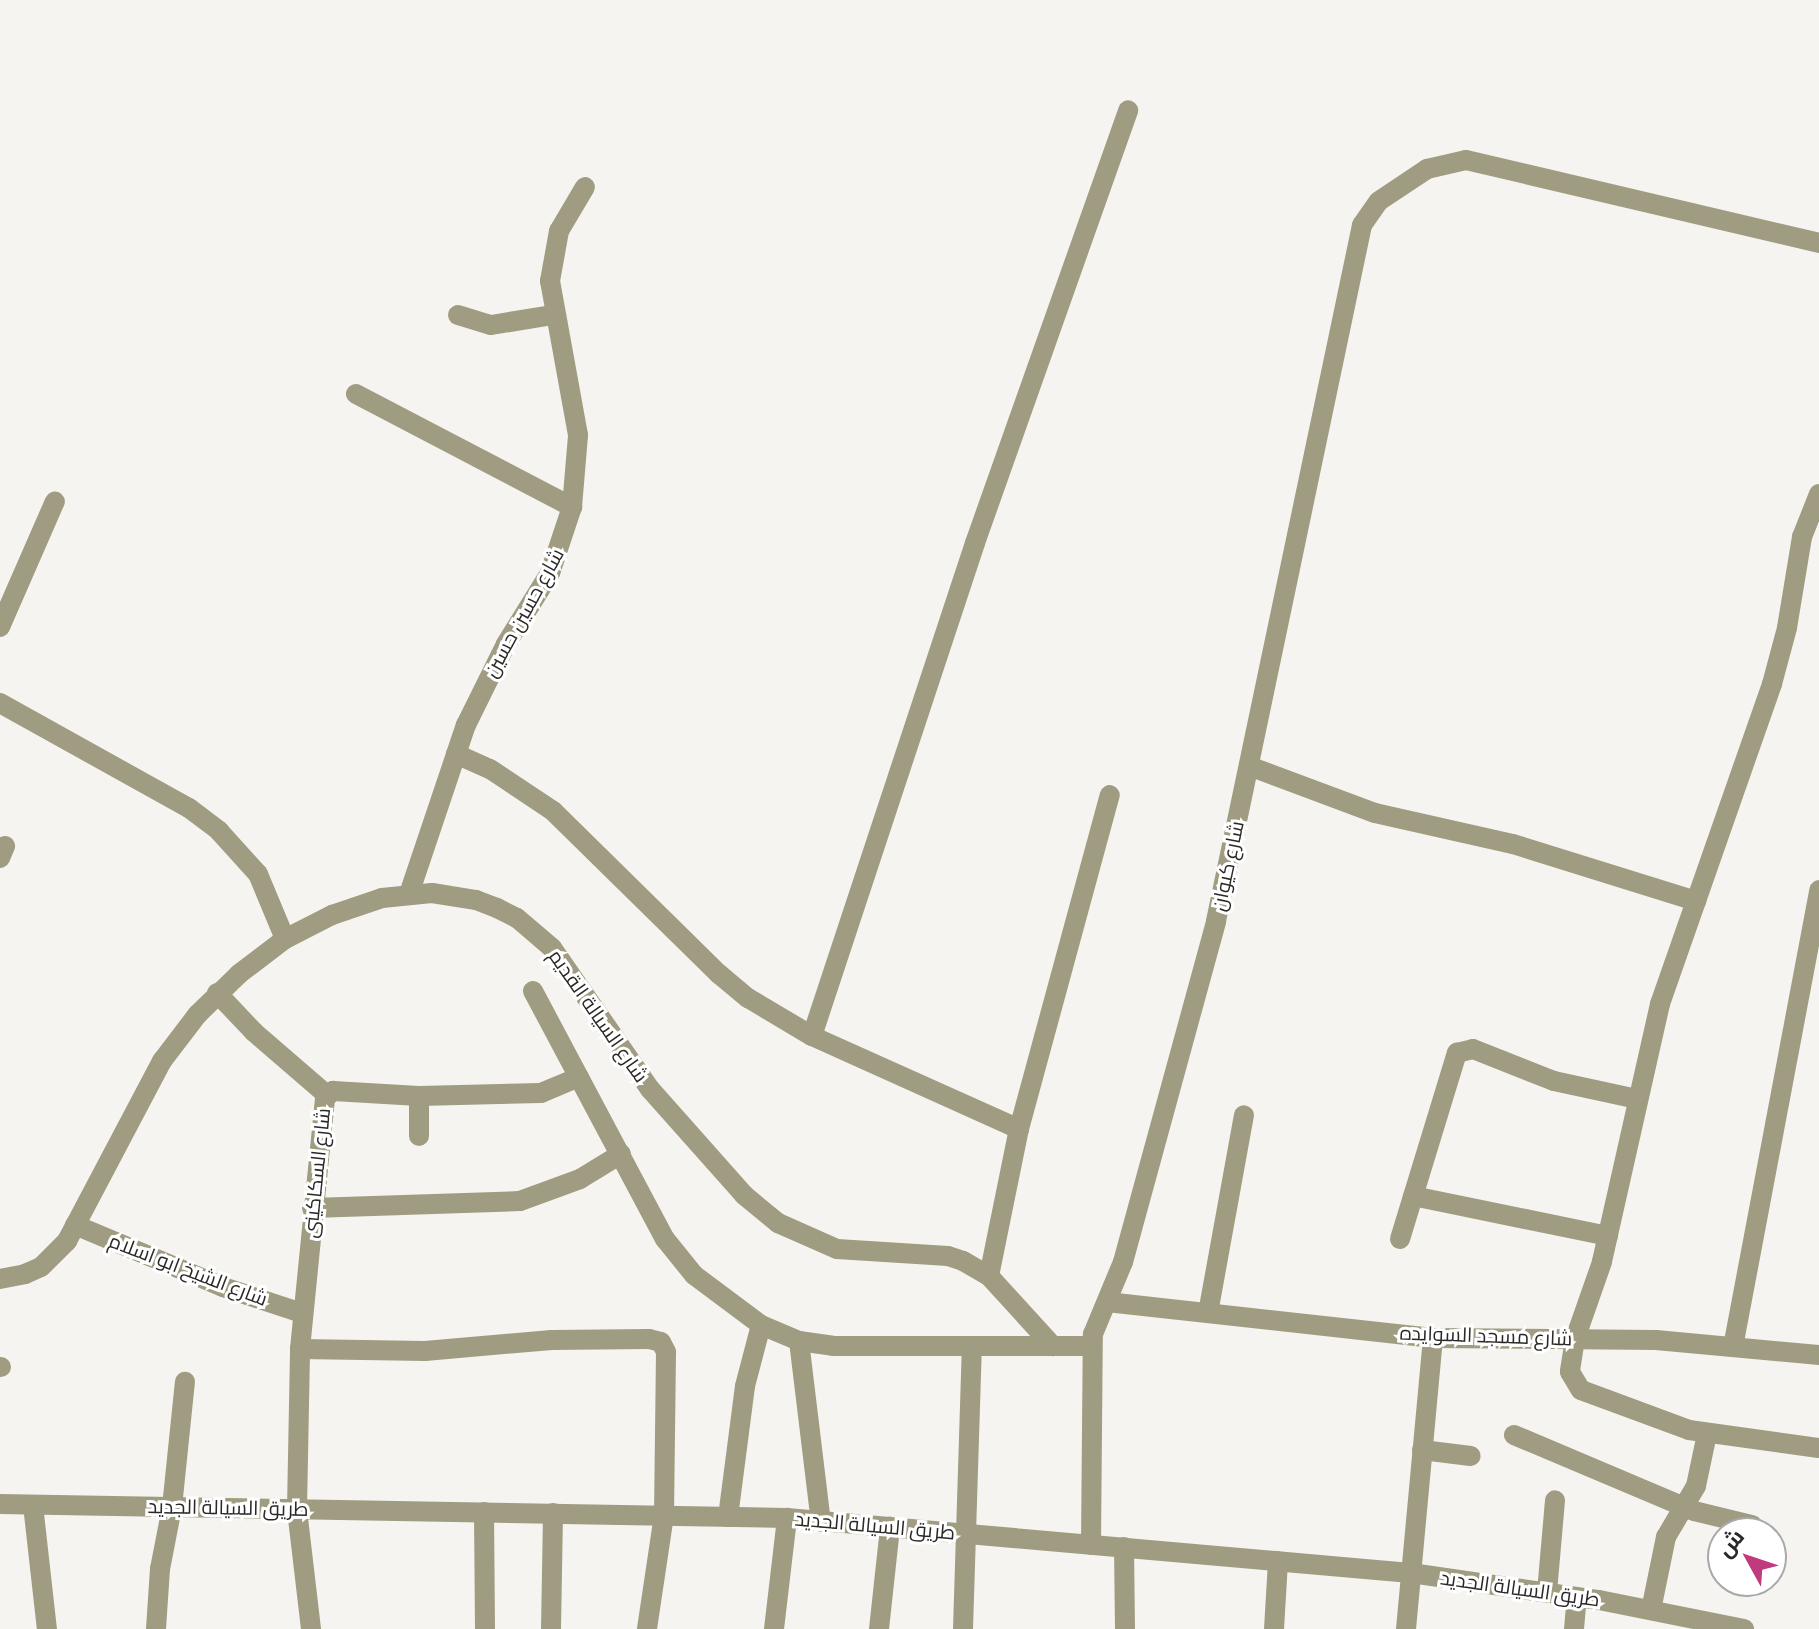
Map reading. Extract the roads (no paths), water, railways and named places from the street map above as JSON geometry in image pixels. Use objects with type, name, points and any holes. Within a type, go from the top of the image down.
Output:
[{"type":"street","points":[[812,1036],[975,543],[1128,110]]},
{"type":"street","name":"شارع كيوان","points":[[1091,1545],[1091,1346],[1095,1323],[1123,1262],[1196,1004],[1249,766],[1357,240],[1369,213],[1392,193],[1439,164],[1466,160],[1819,243]]},
{"type":"street","name":"شارع حسين حسين","points":[[409,894],[456,754],[491,670],[550,573],[572,507],[578,435],[553,315],[550,281],[554,247],[566,215],[585,187]]},
{"type":"street","points":[[458,315],[491,325],[553,315]]},
{"type":"street","points":[[356,394],[572,507]]},
{"type":"street","points":[[1819,494],[1802,537],[1787,628],[1772,684],[1660,1004],[1608,1236],[1575,1339],[1570,1372],[1581,1390],[1707,1434],[1819,1448]]},
{"type":"street","points":[[0,627],[55,501]]},
{"type":"street","points":[[0,703],[189,808],[219,831],[258,874],[285,939]]},
{"type":"street","points":[[456,754],[490,769],[553,811],[719,974],[769,1012],[812,1036],[1019,1129]]},
{"type":"street","points":[[1249,766],[1396,819],[1513,844],[1696,901]]},
{"type":"street","points":[[989,1276],[1019,1129],[1110,795]]},
{"type":"street","points":[[1733,1347],[1819,890]]},
{"type":"street","name":"شارع السيالة القديم","points":[[0,1279],[41,1267],[55,1255],[75,1225],[162,1061],[217,993],[285,939],[332,915],[382,898],[432,893],[476,900],[517,918],[536,932],[566,965],[650,1089],[744,1195],[778,1223],[837,1249],[948,1256],[989,1276],[1053,1346]]},
{"type":"street","points":[[533,991],[678,1258],[711,1289],[761,1325],[799,1341],[833,1346],[1091,1346]]},
{"type":"street","points":[[217,993],[254,1032],[327,1095]]},
{"type":"street","points":[[1400,1239],[1452,1060],[1464,1049],[1473,1049],[1554,1081],[1637,1099]]},
{"type":"street","name":"شارع السكاكينى","points":[[311,1629],[297,1509],[300,1349],[312,1208],[327,1095],[333,1091],[419,1096],[541,1093],[579,1077]]},
{"type":"street","points":[[419,1096],[419,1136]]},
{"type":"street","points":[[1208,1313],[1244,1115]]},
{"type":"street","points":[[312,1208],[520,1201],[580,1179],[621,1154]]},
{"type":"street","points":[[1413,1196],[1608,1236]]},
{"type":"street","name":"شارع الشيخ ابو اسلام","points":[[75,1225],[211,1283],[302,1313]]},
{"type":"street","name":"شارع مسجد السوايده","points":[[1107,1302],[1433,1338],[1656,1340],[1819,1355]]},
{"type":"street","points":[[728,1517],[745,1386],[761,1325]]},
{"type":"street","points":[[1406,1629],[1433,1338]]},
{"type":"street","points":[[300,1349],[425,1351],[552,1340],[649,1339],[661,1342],[666,1352],[664,1515],[647,1629]]},
{"type":"street","points":[[799,1341],[821,1522]]},
{"type":"street","points":[[963,1629],[972,1346]]},
{"type":"street","points":[[156,1629],[160,1569],[172,1507],[185,1382]]},
{"type":"street","points":[[1651,1610],[1666,1537],[1696,1486],[1707,1434]]},
{"type":"street","points":[[1514,1435],[1683,1507],[1721,1517]]},
{"type":"street","points":[[1422,1450],[1471,1456]]},
{"type":"street","points":[[1547,1592],[1555,1500]]},
{"type":"street","name":"طريق السيالة الجديد","points":[[0,1504],[787,1518],[1411,1573],[1577,1597],[1744,1629]]},
{"type":"street","points":[[33,1505],[47,1629]]},
{"type":"street","points":[[484,1512],[485,1629]]},
{"type":"street","points":[[551,1629],[553,1513]]},
{"type":"street","points":[[774,1629],[787,1518]]},
{"type":"street","points":[[879,1629],[890,1527]]},
{"type":"street","points":[[1124,1547],[1125,1629]]},
{"type":"street","points":[[1274,1629],[1278,1561]]},
{"type":"street","points":[[1574,1629],[1577,1597]]}]
